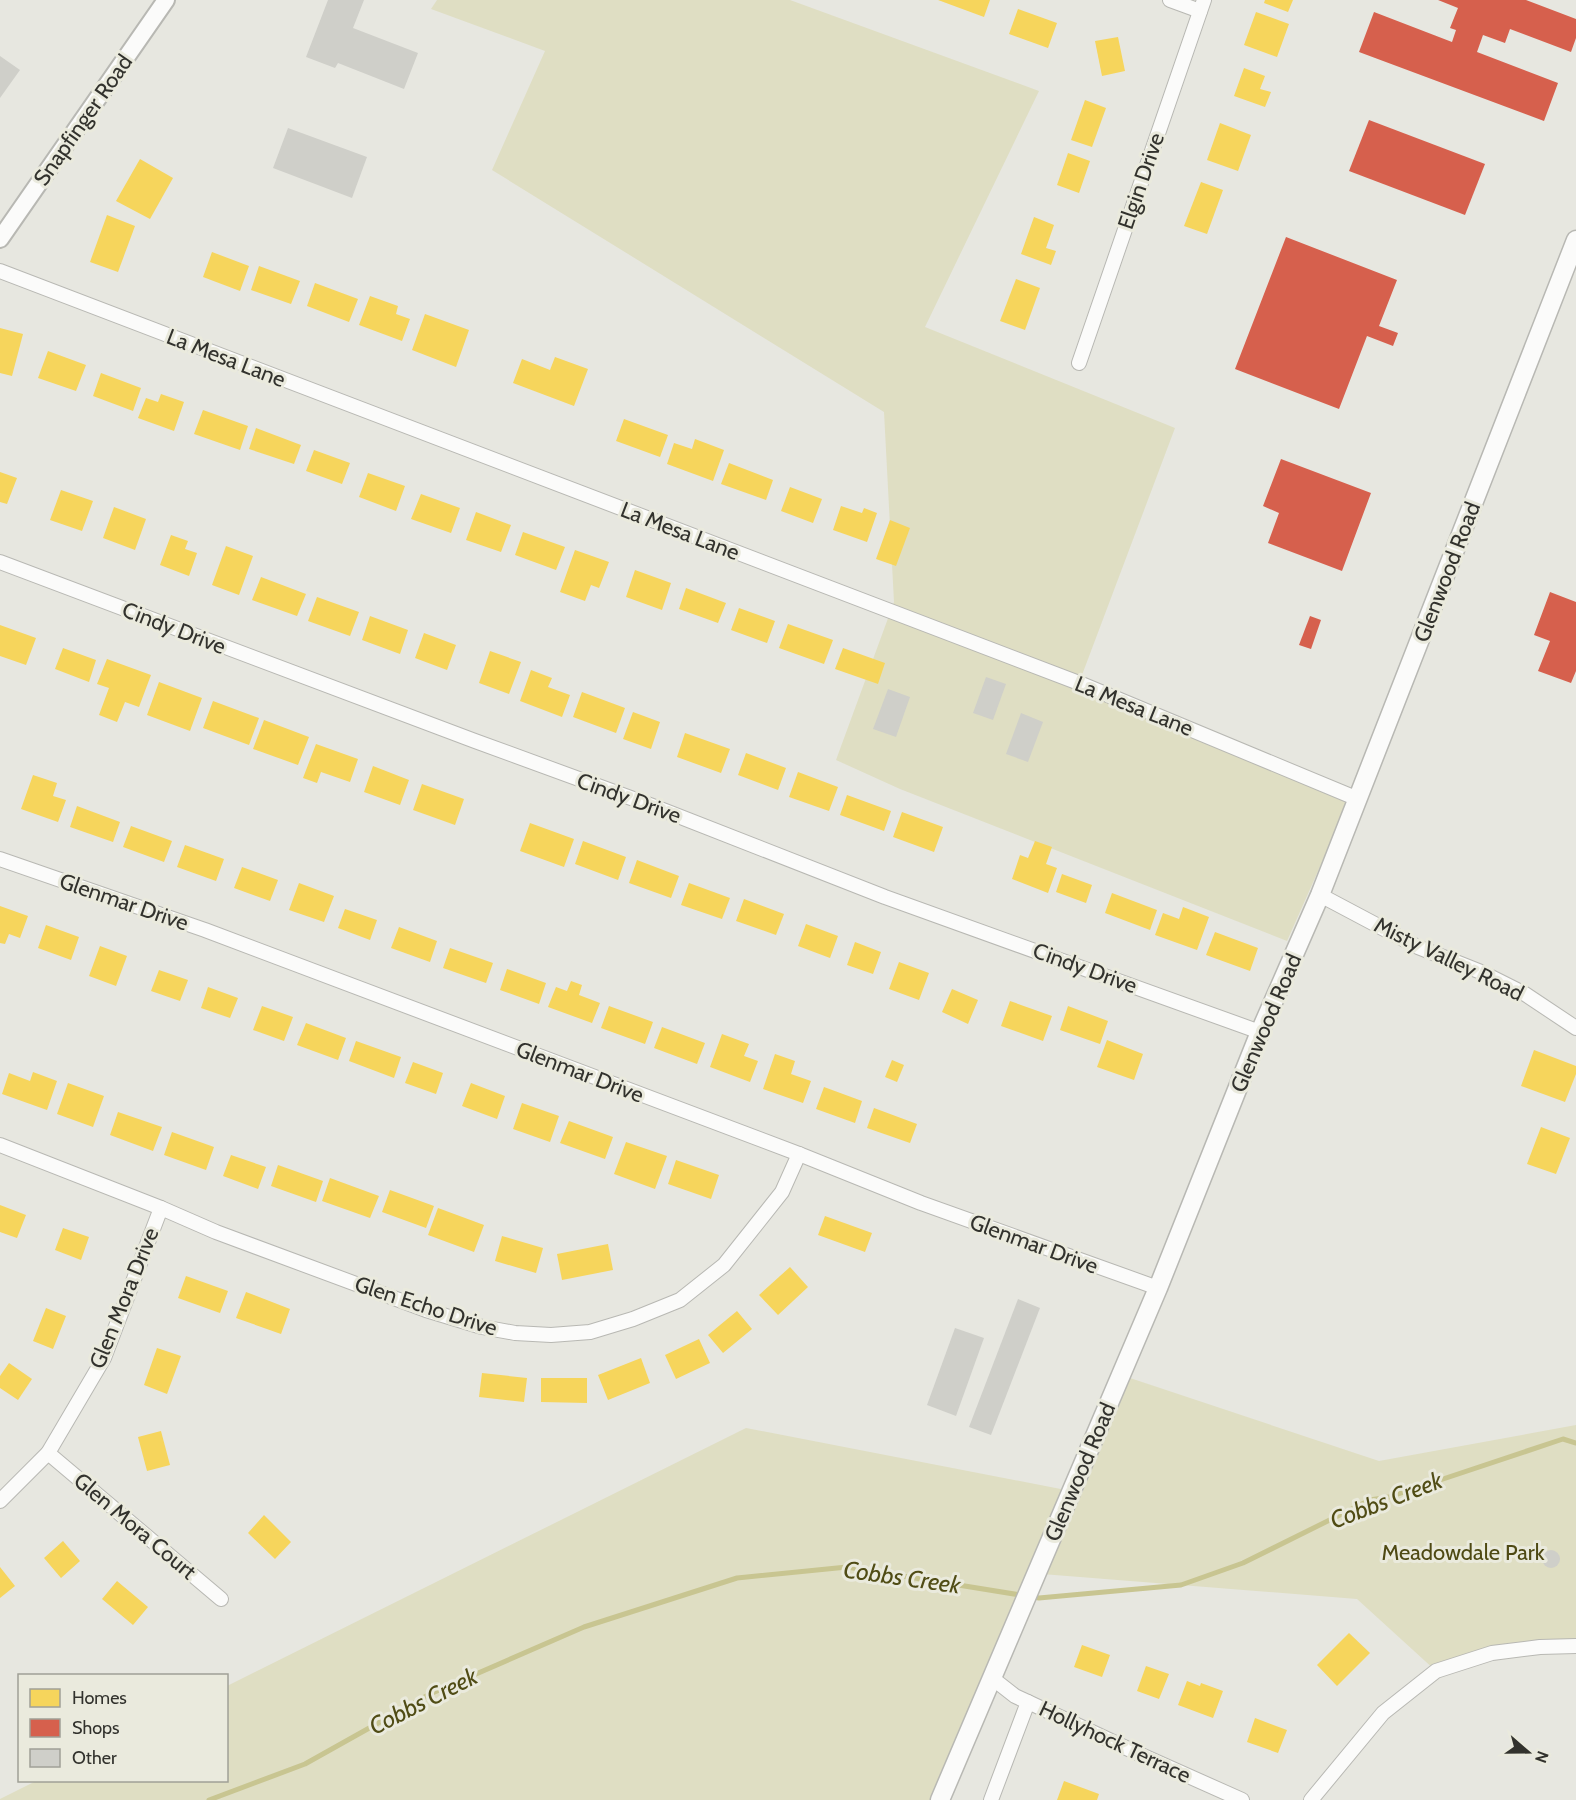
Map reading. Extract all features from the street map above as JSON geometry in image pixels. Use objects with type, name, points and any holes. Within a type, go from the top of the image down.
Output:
[{"type":"main road","name":"Glenwood Road","points":[[940,1800],[1158,1288],[1260,1032],[1320,895],[1576,240]]},
{"type":"street","name":"Snapfinger Road","points":[[0,239],[166,0]]},
{"type":"street","points":[[1170,0],[1202,5]]},
{"type":"street","name":"Elgin Drive","points":[[1079,363],[1202,5]]},
{"type":"street","name":"La Mesa Lane","points":[[0,271],[1079,683],[1358,799]]},
{"type":"street","name":"Cindy Drive","points":[[0,562],[650,806],[885,897],[1260,1032]]},
{"type":"street","name":"Glenmar Drive","points":[[0,859],[205,930],[799,1154],[921,1203],[1158,1288]]},
{"type":"street","name":"Misty Valley Road","points":[[1320,895],[1418,947],[1481,972],[1525,994],[1576,1028]]},
{"type":"street","name":"Glen Echo Drive","points":[[0,1145],[238,1241],[426,1310],[482,1327],[515,1333],[551,1335],[590,1332],[633,1319],[680,1300],[724,1265],[782,1192],[799,1154]]},
{"type":"street","name":"Glen Mora Drive","points":[[0,1501],[48,1453],[104,1358],[160,1208]]},
{"type":"street","name":"Glen Mora Court","points":[[48,1453],[221,1599]]},
{"type":"street","points":[[1311,1800],[1383,1713],[1436,1671],[1492,1653],[1540,1647],[1576,1646]]},
{"type":"street","name":"Hollyhock Terrace","points":[[992,1678],[1028,1702],[1242,1800]]},
{"type":"street","points":[[991,1800],[1028,1702]]},
{"type":"green space","points":[[437,0],[790,0],[1039,91],[925,327],[1175,428],[1079,683],[1350,799],[1287,941],[900,789],[836,760],[894,602],[884,412],[492,170],[545,51],[431,9]]},
{"type":"green space","name":"Meadowdale Park","points":[[1121,1375],[1379,1461],[1576,1425],[1576,1646],[1540,1647],[1436,1671],[1357,1599],[1042,1574],[945,1800],[0,1800],[34,1782],[228,1782],[228,1686],[746,1428],[1076,1492]]},
{"type":"building: Homes","points":[[938,0],[990,0],[984,17]]},
{"type":"building: Homes","points":[[1265,0],[1293,0],[1288,12],[1264,3]]},
{"type":"building: Homes","points":[[1018,9],[1057,23],[1048,48],[1009,34]]},
{"type":"building: Homes","points":[[1256,12],[1289,24],[1277,57],[1244,45]]},
{"type":"building: Homes","points":[[1118,37],[1125,71],[1102,76],[1095,41]]},
{"type":"building: Homes","points":[[1244,68],[1265,76],[1260,89],[1271,92],[1265,107],[1234,96]]},
{"type":"building: Homes","points":[[1085,100],[1106,108],[1092,147],[1071,140]]},
{"type":"building: Homes","points":[[1220,123],[1251,135],[1238,171],[1207,160]]},
{"type":"building: Homes","points":[[1068,153],[1090,161],[1079,193],[1057,185]]},
{"type":"building: Homes","points":[[140,159],[173,178],[150,219],[116,201]]},
{"type":"building: Homes","points":[[1201,182],[1223,190],[1207,234],[1184,226]]},
{"type":"building: Homes","points":[[107,215],[135,226],[118,272],[90,262]]},
{"type":"building: Homes","points":[[1034,217],[1054,225],[1046,248],[1056,251],[1051,265],[1021,254]]},
{"type":"building: Homes","points":[[212,252],[249,266],[240,291],[203,277]]},
{"type":"building: Homes","points":[[259,266],[300,281],[291,304],[251,290]]},
{"type":"building: Homes","points":[[1016,279],[1040,288],[1025,330],[1000,321]]},
{"type":"building: Homes","points":[[315,283],[358,299],[349,322],[307,306]]},
{"type":"building: Homes","points":[[370,296],[398,306],[396,314],[410,319],[402,341],[359,325]]},
{"type":"building: Homes","points":[[425,314],[469,330],[456,367],[412,350]]},
{"type":"building: Homes","points":[[0,328],[23,334],[12,376],[0,373]]},
{"type":"building: Homes","points":[[48,351],[86,365],[76,391],[38,378]]},
{"type":"building: Homes","points":[[555,357],[588,369],[574,406],[513,383],[522,359],[550,370]]},
{"type":"building: Homes","points":[[101,373],[141,388],[133,411],[93,396]]},
{"type":"building: Homes","points":[[161,394],[184,402],[174,431],[138,418],[146,398],[158,402]]},
{"type":"building: Homes","points":[[203,410],[248,426],[240,450],[194,434]]},
{"type":"building: Homes","points":[[624,419],[668,435],[660,457],[616,441]]},
{"type":"building: Homes","points":[[256,428],[301,445],[294,464],[249,449]]},
{"type":"building: Homes","points":[[695,439],[724,450],[713,481],[667,464],[674,443],[692,449]]},
{"type":"building: Homes","points":[[314,450],[350,463],[342,484],[306,471]]},
{"type":"building: Homes","points":[[729,463],[773,480],[766,500],[721,484]]},
{"type":"building: Homes","points":[[0,472],[17,478],[7,504],[0,502]]},
{"type":"building: Homes","points":[[368,473],[405,486],[396,511],[359,497]]},
{"type":"building: Homes","points":[[790,487],[822,499],[813,523],[781,511]]},
{"type":"building: Homes","points":[[61,490],[93,501],[82,531],[50,520]]},
{"type":"building: Homes","points":[[421,494],[460,508],[451,533],[411,519]]},
{"type":"building: Homes","points":[[841,506],[862,513],[864,508],[877,513],[867,542],[833,530]]},
{"type":"building: Homes","points":[[114,507],[146,519],[135,550],[103,538]]},
{"type":"building: Homes","points":[[476,512],[511,525],[501,552],[466,540]]},
{"type":"building: Homes","points":[[890,520],[910,528],[896,566],[876,559]]},
{"type":"building: Homes","points":[[523,532],[565,547],[556,570],[515,555]]},
{"type":"building: Homes","points":[[171,535],[188,541],[185,549],[197,553],[189,576],[160,565]]},
{"type":"building: Homes","points":[[226,546],[253,556],[239,595],[212,585]]},
{"type":"building: Homes","points":[[575,550],[609,562],[599,588],[591,585],[585,601],[560,592]]},
{"type":"building: Homes","points":[[635,570],[671,583],[662,610],[626,597]]},
{"type":"building: Homes","points":[[261,577],[306,594],[297,616],[252,600]]},
{"type":"building: Homes","points":[[686,588],[726,603],[718,623],[679,609]]},
{"type":"building: Homes","points":[[317,597],[359,612],[350,636],[308,621]]},
{"type":"building: Homes","points":[[739,608],[775,621],[767,643],[731,630]]},
{"type":"building: Homes","points":[[370,616],[408,630],[400,654],[362,640]]},
{"type":"building: Homes","points":[[788,624],[833,640],[824,664],[779,648]]},
{"type":"building: Homes","points":[[0,625],[36,638],[26,665],[0,656]]},
{"type":"building: Homes","points":[[424,633],[456,645],[447,670],[415,658]]},
{"type":"building: Homes","points":[[63,648],[96,660],[89,682],[55,669]]},
{"type":"building: Homes","points":[[843,648],[885,663],[878,684],[835,669]]},
{"type":"building: Homes","points":[[490,651],[521,662],[509,694],[479,683]]},
{"type":"building: Homes","points":[[107,659],[151,675],[139,707],[125,702],[117,722],[99,715],[109,688],[97,684]]},
{"type":"building: Homes","points":[[531,670],[552,678],[548,687],[570,695],[562,717],[520,701]]},
{"type":"building: Homes","points":[[159,682],[202,698],[190,731],[147,715]]},
{"type":"building: Homes","points":[[582,692],[625,708],[616,733],[573,717]]},
{"type":"building: Homes","points":[[213,701],[259,718],[249,745],[203,728]]},
{"type":"building: Homes","points":[[633,712],[660,722],[651,749],[623,739]]},
{"type":"building: Homes","points":[[264,720],[309,737],[298,765],[253,749]]},
{"type":"building: Homes","points":[[685,733],[730,749],[721,773],[677,757]]},
{"type":"building: Homes","points":[[316,744],[358,759],[350,782],[321,772],[317,783],[303,778]]},
{"type":"building: Homes","points":[[746,753],[786,768],[778,790],[738,775]]},
{"type":"building: Homes","points":[[373,766],[409,780],[400,805],[364,792]]},
{"type":"building: Homes","points":[[798,772],[838,787],[829,811],[789,797]]},
{"type":"building: Homes","points":[[33,775],[57,783],[53,796],[66,800],[58,822],[21,809]]},
{"type":"building: Homes","points":[[422,784],[464,799],[455,825],[413,810]]},
{"type":"building: Homes","points":[[847,795],[891,811],[884,831],[840,815]]},
{"type":"building: Homes","points":[[77,806],[120,822],[113,842],[70,827]]},
{"type":"building: Homes","points":[[902,812],[943,827],[934,852],[893,837]]},
{"type":"building: Homes","points":[[530,823],[574,839],[564,867],[520,851]]},
{"type":"building: Homes","points":[[131,826],[172,841],[164,862],[123,847]]},
{"type":"building: Homes","points":[[583,841],[626,857],[618,880],[575,864]]},
{"type":"building: Homes","points":[[1035,841],[1052,847],[1046,864],[1057,868],[1048,893],[1012,879],[1020,855],[1028,858]]},
{"type":"building: Homes","points":[[185,845],[224,859],[216,881],[177,867]]},
{"type":"building: Homes","points":[[637,860],[679,876],[671,898],[629,883]]},
{"type":"building: Homes","points":[[242,867],[278,880],[270,901],[234,888]]},
{"type":"building: Homes","points":[[1062,874],[1092,885],[1086,903],[1056,892]]},
{"type":"building: Homes","points":[[299,883],[334,896],[324,922],[289,910]]},
{"type":"building: Homes","points":[[689,883],[730,898],[722,919],[681,905]]},
{"type":"building: Homes","points":[[1112,893],[1157,910],[1150,930],[1105,913]]},
{"type":"building: Homes","points":[[744,899],[784,914],[776,935],[736,921]]},
{"type":"building: Homes","points":[[0,906],[28,916],[20,938],[9,934],[5,944],[0,943]]},
{"type":"building: Homes","points":[[1183,907],[1209,917],[1197,950],[1155,935],[1163,913],[1179,919]]},
{"type":"building: Homes","points":[[345,909],[377,920],[370,940],[338,928]]},
{"type":"building: Homes","points":[[806,924],[838,936],[830,958],[798,946]]},
{"type":"building: Homes","points":[[46,925],[79,937],[71,960],[38,948]]},
{"type":"building: Homes","points":[[399,927],[437,941],[430,962],[391,948]]},
{"type":"building: Homes","points":[[1215,932],[1258,948],[1250,971],[1206,955]]},
{"type":"building: Homes","points":[[855,942],[881,952],[873,974],[847,965]]},
{"type":"building: Homes","points":[[100,946],[127,956],[116,986],[89,976]]},
{"type":"building: Homes","points":[[450,948],[493,963],[486,983],[443,968]]},
{"type":"building: Homes","points":[[899,962],[929,973],[919,1000],[889,989]]},
{"type":"building: Homes","points":[[507,969],[546,983],[539,1004],[500,990]]},
{"type":"building: Homes","points":[[159,970],[188,980],[180,1001],[151,991]]},
{"type":"building: Homes","points":[[571,981],[582,985],[579,995],[600,1003],[592,1023],[548,1007],[556,987],[567,991]]},
{"type":"building: Homes","points":[[208,987],[238,998],[230,1018],[201,1008]]},
{"type":"building: Homes","points":[[952,989],[978,1000],[968,1024],[942,1012]]},
{"type":"building: Homes","points":[[1010,1001],[1052,1016],[1043,1041],[1001,1026]]},
{"type":"building: Homes","points":[[262,1006],[293,1017],[284,1041],[253,1030]]},
{"type":"building: Homes","points":[[609,1006],[653,1022],[645,1044],[601,1028]]},
{"type":"building: Homes","points":[[1068,1006],[1108,1021],[1100,1044],[1060,1030]]},
{"type":"building: Homes","points":[[306,1023],[346,1038],[338,1060],[297,1045]]},
{"type":"building: Homes","points":[[662,1027],[705,1043],[697,1064],[654,1048]]},
{"type":"building: Homes","points":[[722,1034],[749,1044],[744,1056],[758,1061],[750,1082],[710,1067]]},
{"type":"building: Homes","points":[[1107,1040],[1143,1054],[1134,1080],[1097,1067]]},
{"type":"building: Homes","points":[[356,1041],[401,1057],[394,1078],[349,1061]]},
{"type":"building: Homes","points":[[1534,1050],[1576,1066],[1576,1074],[1565,1102],[1521,1086]]},
{"type":"building: Homes","points":[[775,1054],[795,1061],[791,1074],[811,1081],[803,1103],[763,1089]]},
{"type":"building: Homes","points":[[892,1060],[904,1065],[897,1082],[885,1077]]},
{"type":"building: Homes","points":[[413,1062],[443,1073],[436,1094],[405,1083]]},
{"type":"building: Homes","points":[[33,1072],[57,1081],[47,1110],[2,1094],[9,1073],[30,1081]]},
{"type":"building: Homes","points":[[68,1083],[104,1096],[93,1127],[57,1114]]},
{"type":"building: Homes","points":[[471,1083],[505,1096],[497,1119],[462,1106]]},
{"type":"building: Homes","points":[[824,1087],[862,1101],[855,1123],[816,1109]]},
{"type":"building: Homes","points":[[522,1103],[559,1116],[550,1142],[513,1129]]},
{"type":"building: Homes","points":[[874,1108],[917,1124],[910,1143],[867,1128]]},
{"type":"building: Homes","points":[[118,1112],[162,1127],[153,1151],[110,1135]]},
{"type":"building: Homes","points":[[569,1121],[613,1137],[605,1159],[560,1143]]},
{"type":"building: Homes","points":[[1541,1127],[1570,1138],[1556,1174],[1527,1164]]},
{"type":"building: Homes","points":[[172,1132],[214,1147],[206,1170],[164,1155]]},
{"type":"building: Homes","points":[[626,1142],[667,1156],[655,1189],[614,1174]]},
{"type":"building: Homes","points":[[231,1155],[266,1167],[258,1189],[223,1176]]},
{"type":"building: Homes","points":[[676,1160],[719,1175],[711,1199],[668,1184]]},
{"type":"building: Homes","points":[[278,1165],[323,1181],[316,1202],[271,1186]]},
{"type":"building: Homes","points":[[330,1178],[379,1196],[370,1218],[322,1201]]},
{"type":"building: Homes","points":[[390,1190],[434,1206],[426,1228],[382,1212]]},
{"type":"building: Homes","points":[[0,1205],[26,1215],[17,1238],[0,1232]]},
{"type":"building: Homes","points":[[438,1208],[484,1225],[474,1252],[428,1235]]},
{"type":"building: Homes","points":[[825,1216],[872,1233],[865,1252],[818,1235]]},
{"type":"building: Homes","points":[[63,1228],[89,1237],[81,1260],[55,1250]]},
{"type":"building: Homes","points":[[502,1236],[543,1248],[536,1273],[495,1261]]},
{"type":"building: Homes","points":[[608,1244],[613,1270],[562,1280],[557,1254]]},
{"type":"building: Homes","points":[[790,1267],[808,1287],[778,1315],[759,1295]]},
{"type":"building: Homes","points":[[186,1276],[228,1291],[220,1313],[178,1298]]},
{"type":"building: Homes","points":[[246,1292],[290,1309],[281,1334],[236,1318]]},
{"type":"building: Homes","points":[[46,1308],[66,1316],[53,1349],[33,1341]]},
{"type":"building: Homes","points":[[737,1311],[752,1329],[723,1353],[708,1335]]},
{"type":"building: Homes","points":[[699,1339],[710,1363],[676,1379],[665,1355]]},
{"type":"building: Homes","points":[[157,1348],[181,1356],[167,1394],[144,1385]]},
{"type":"building: Homes","points":[[641,1358],[650,1383],[608,1400],[598,1375]]},
{"type":"building: Homes","points":[[9,1363],[32,1379],[18,1400],[0,1388],[0,1376]]},
{"type":"building: Homes","points":[[482,1373],[527,1378],[524,1402],[479,1397]]},
{"type":"building: Homes","points":[[541,1378],[587,1378],[587,1403],[541,1402]]},
{"type":"building: Homes","points":[[161,1431],[170,1465],[147,1471],[138,1437]]},
{"type":"building: Homes","points":[[264,1515],[291,1542],[275,1559],[248,1533]]},
{"type":"building: Homes","points":[[63,1541],[80,1561],[61,1578],[44,1558]]},
{"type":"building: Homes","points":[[0,1567],[15,1586],[0,1598]]},
{"type":"building: Homes","points":[[117,1581],[148,1607],[133,1625],[102,1599]]},
{"type":"building: Homes","points":[[1349,1633],[1370,1653],[1337,1686],[1317,1665]]},
{"type":"building: Homes","points":[[1082,1645],[1110,1655],[1102,1677],[1074,1667]]},
{"type":"building: Homes","points":[[1146,1666],[1169,1674],[1159,1699],[1137,1691]]},
{"type":"building: Homes","points":[[1187,1681],[1200,1686],[1201,1683],[1223,1691],[1213,1718],[1178,1705]]},
{"type":"building: Homes","points":[[1255,1718],[1287,1730],[1278,1753],[1247,1742]]},
{"type":"building: Homes","points":[[1064,1781],[1099,1794],[1097,1800],[1057,1800]]},
{"type":"building: Shops","points":[[1438,0],[1526,0],[1576,19],[1576,38],[1571,52],[1510,29],[1505,43],[1483,35],[1477,52],[1558,83],[1544,121],[1359,52],[1374,12],[1452,42],[1456,30],[1450,28],[1458,8]]},
{"type":"building: Shops","points":[[1369,120],[1485,164],[1465,215],[1349,171]]},
{"type":"building: Shops","points":[[1286,237],[1397,280],[1379,326],[1398,333],[1393,346],[1367,336],[1339,409],[1235,369]]},
{"type":"building: Shops","points":[[1281,459],[1371,493],[1342,571],[1268,543],[1279,513],[1263,506]]},
{"type":"building: Shops","points":[[1550,592],[1576,602],[1576,671],[1571,683],[1538,671],[1550,641],[1534,635]]},
{"type":"building: Shops","points":[[1310,616],[1321,620],[1311,649],[1299,645]]},
{"type":"building: Other","points":[[328,0],[364,0],[353,28],[418,53],[404,89],[338,63],[335,68],[306,57]]},
{"type":"building: Other","points":[[0,56],[20,70],[0,98]]},
{"type":"building: Other","points":[[288,128],[367,157],[352,198],[273,168]]},
{"type":"building: Other","points":[[986,677],[1006,684],[993,720],[973,713]]},
{"type":"building: Other","points":[[888,689],[910,697],[896,737],[873,729]]},
{"type":"building: Other","points":[[1021,713],[1043,722],[1028,762],[1006,754]]},
{"type":"building: Other","points":[[1018,1299],[1040,1308],[991,1435],[969,1427]]},
{"type":"building: Other","points":[[955,1328],[984,1338],[956,1416],[927,1405]]},
{"type":"building: Other","points":[[1551,1550],[1557,1553],[1560,1559],[1557,1565],[1551,1568],[1545,1565],[1542,1559],[1545,1553]]},
{"type":"waterway","name":"Cobbs Creek","points":[[209,1800],[305,1764],[430,1694],[584,1627],[737,1578],[847,1567],[1039,1598],[1181,1585],[1243,1563],[1370,1500],[1389,1497],[1563,1439],[1576,1443]]}]
